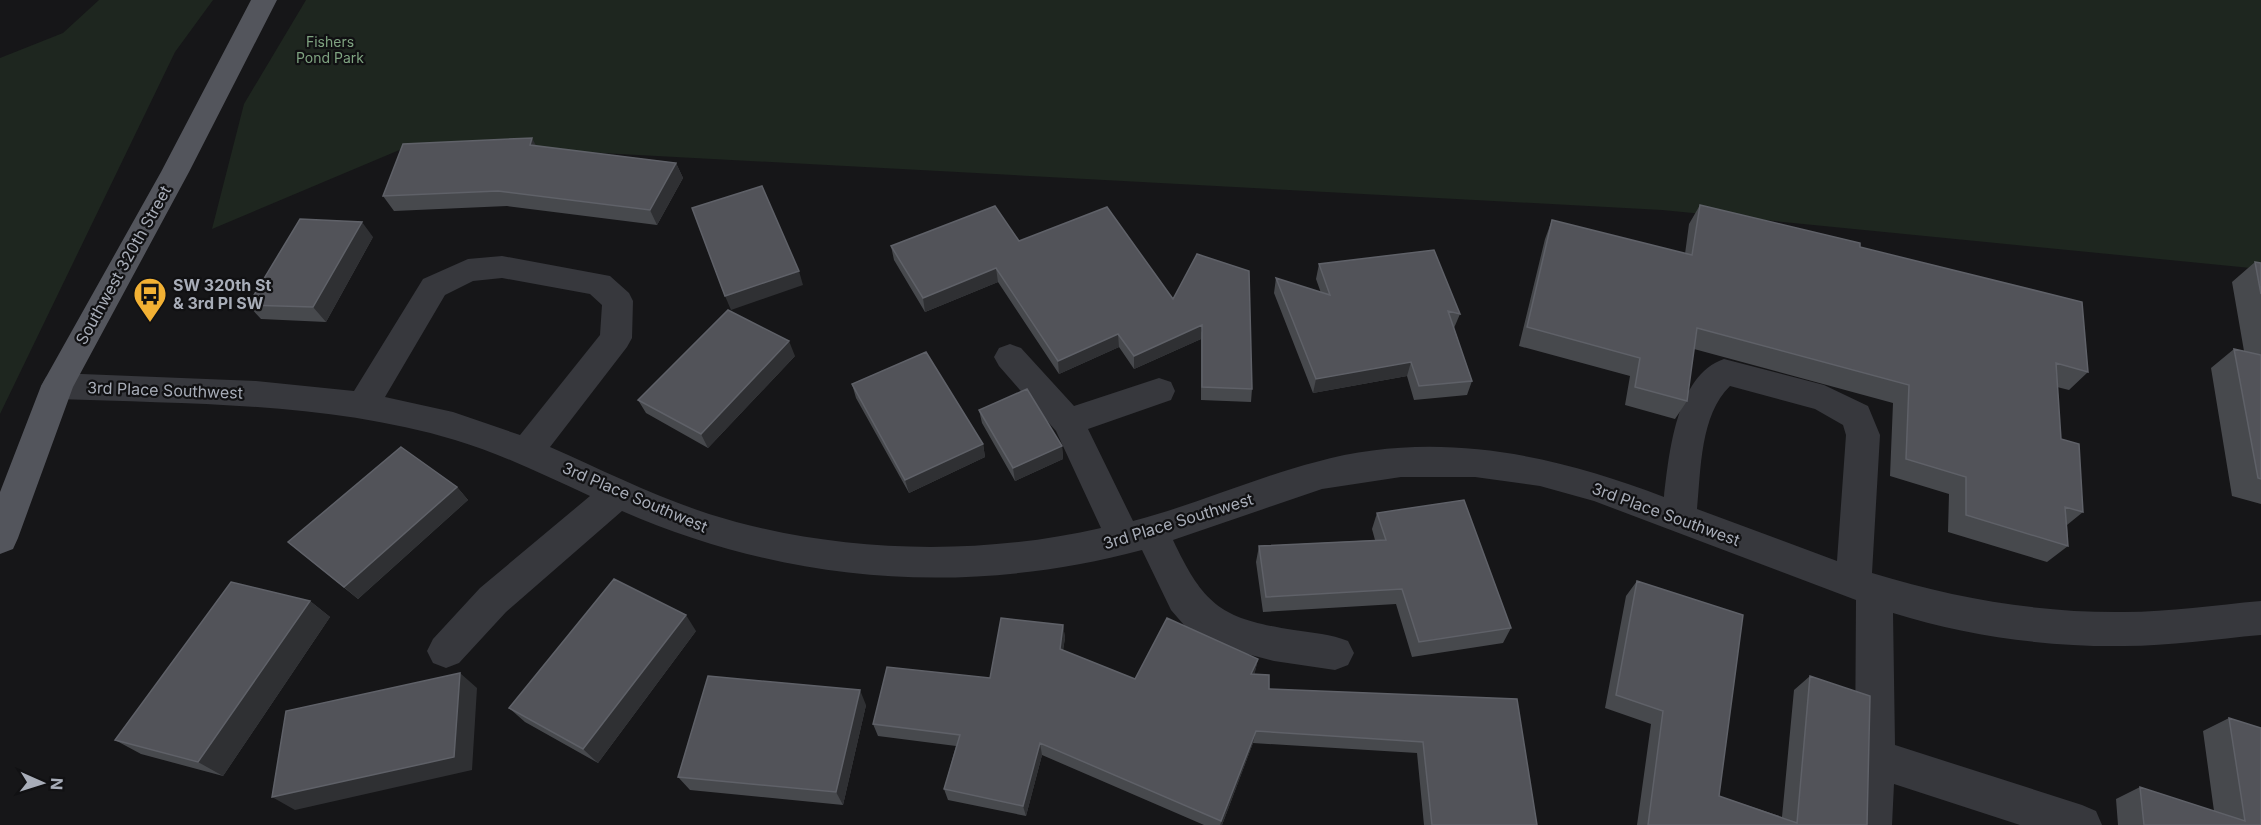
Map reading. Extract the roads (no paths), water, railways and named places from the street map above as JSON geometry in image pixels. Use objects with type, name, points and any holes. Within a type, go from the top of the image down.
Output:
[{"type":"main road","name":"Southwest 320th Street","points":[[0,538],[57,387],[175,172],[264,0]]},
{"type":"street","points":[[363,405],[434,287],[468,270],[502,267],[599,285],[618,301],[616,338],[526,452]]},
{"type":"street","points":[[1010,357],[1068,422],[1138,536],[1184,600],[1220,630],[1269,643],[1335,653]]},
{"type":"street","points":[[1679,517],[1688,439],[1707,388],[1724,372],[1824,398],[1856,416],[1863,435],[1863,587],[1875,758],[1872,825]]},
{"type":"street","name":"3rd Place Southwest","points":[[57,387],[252,393],[321,398],[363,405],[458,427],[526,452],[666,513],[722,533],[784,548],[847,558],[932,561],[1046,554],[1138,536],[1326,473],[1443,462],[1518,467],[1558,476],[1679,517],[1863,587],[1953,610],[2020,622],[2095,629],[2155,628],[2261,618]]},
{"type":"street","points":[[1068,422],[1160,391]]},
{"type":"street","points":[[446,651],[493,600],[618,493]]},
{"type":"street","points":[[1875,758],[2082,825]]},
{"type":"place","name":"SW 320th St & 3rd Pl SW","points":[[150,323]]},
{"type":"park label","name":"Fishers Pond Park","points":[[330,50]]}]
